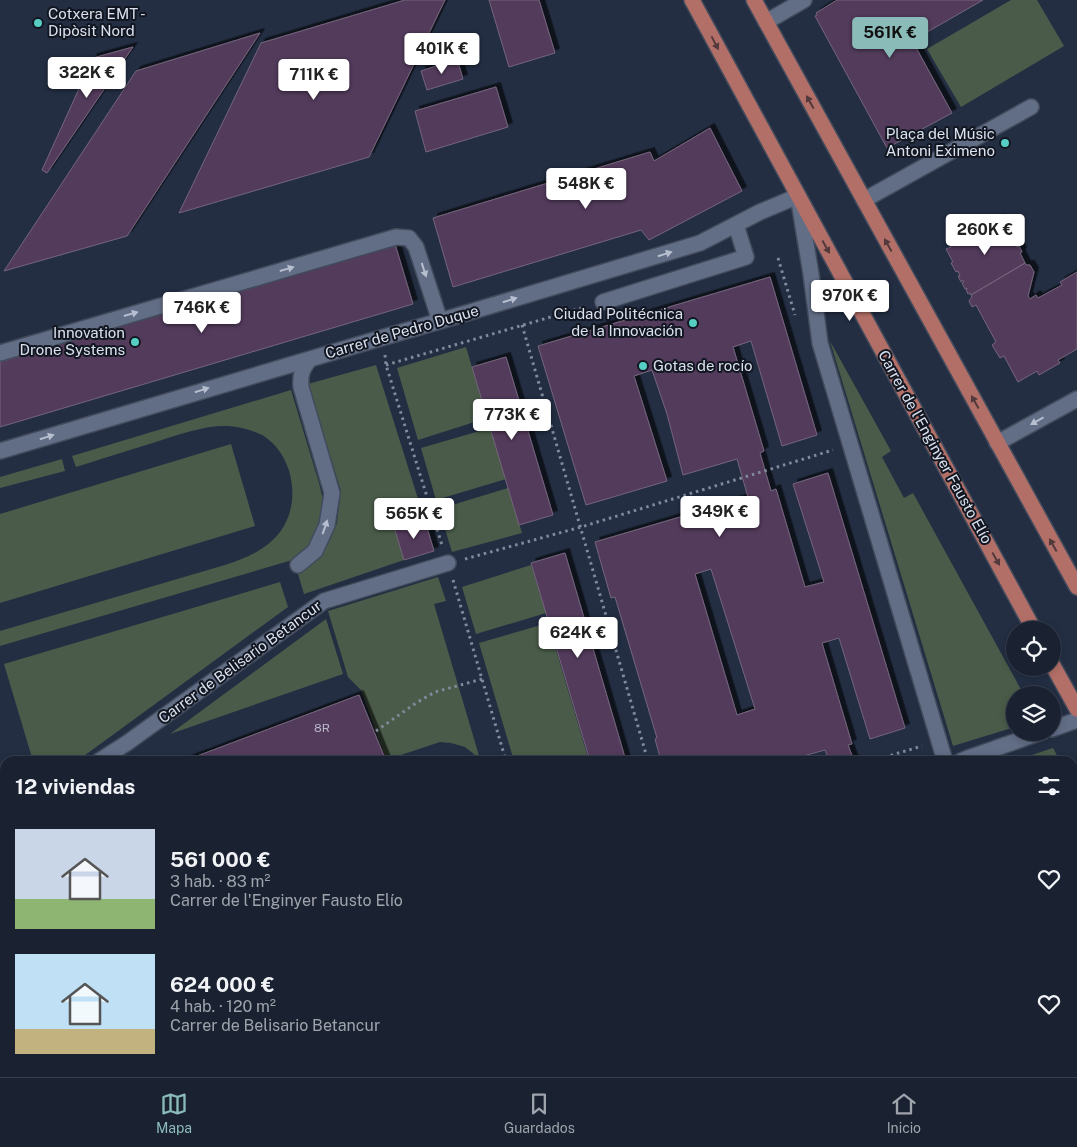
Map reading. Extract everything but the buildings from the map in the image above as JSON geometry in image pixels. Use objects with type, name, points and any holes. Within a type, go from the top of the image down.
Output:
[{"type":"main road","name":"Carrer de l'Enginyer Fausto Elío","points":[[692,0],[1029,621]]},
{"type":"main road","points":[[754,0],[1077,587]]},
{"type":"main road","points":[[1059,676],[1077,709]]},
{"type":"street","points":[[766,22],[804,0]]},
{"type":"street","points":[[864,200],[1031,107]]},
{"type":"street","name":"Carrer de Pedro Duque","points":[[0,451],[700,243],[760,212],[798,196]]},
{"type":"street","points":[[798,196],[820,343],[944,756]]},
{"type":"street","points":[[602,302],[746,256],[736,225]]},
{"type":"street","points":[[0,353],[396,237],[409,238],[416,247],[440,321]]},
{"type":"street","points":[[298,565],[315,551],[327,525],[332,492],[301,387],[300,375],[310,358]]},
{"type":"street","points":[[997,443],[1077,399]]},
{"type":"street","name":"Carrer de Belisario Betancur","points":[[106,756],[324,601],[448,563]]},
{"type":"street","points":[[1061,726],[1077,720]]},
{"type":"street","points":[[977,756],[1018,741]]},
{"type":"path","points":[[386,365],[602,302]]},
{"type":"path","points":[[522,325],[647,756]]},
{"type":"path","points":[[448,563],[581,527],[834,450]]},
{"type":"path","points":[[376,731],[435,692],[482,679]]},
{"type":"path","points":[[890,756],[925,746]]},
{"type":"green space","points":[[1011,0],[1037,0],[1064,46],[961,107],[927,49]]},
{"type":"green space","points":[[830,341],[891,451],[882,457],[904,498],[913,493],[1006,662],[1006,676],[1014,676],[1019,686],[1006,686],[1006,730],[953,746]]},
{"type":"green space","points":[[466,347],[487,418],[418,440],[397,368]]},
{"type":"green space","points":[[376,365],[425,521],[395,530],[404,560],[304,594],[298,574],[329,542],[337,523],[341,491],[308,384]]},
{"type":"green space","points":[[291,390],[323,500],[319,522],[310,543],[299,558],[0,646],[0,631],[225,565],[248,556],[268,544],[280,532],[287,520],[291,507],[291,480],[288,466],[281,454],[273,443],[258,433],[234,427],[208,427],[183,433],[76,467],[72,456]]},
{"type":"green space","points":[[490,428],[506,479],[436,500],[421,448]]},
{"type":"green space","points":[[231,444],[255,526],[0,603],[0,514]]},
{"type":"green space","points":[[62,459],[65,471],[0,488],[0,477]]},
{"type":"green space","points":[[508,488],[522,533],[452,552],[439,509]]},
{"type":"green space","points":[[531,565],[546,613],[476,634],[462,587]]},
{"type":"green space","points":[[438,577],[446,601],[434,604],[479,756],[476,756],[465,747],[440,742],[398,756],[385,756],[361,690],[348,677],[328,611]]},
{"type":"green space","points":[[280,582],[288,607],[84,756],[32,756],[4,664]]},
{"type":"green space","points":[[326,619],[343,674],[170,734]]},
{"type":"green space","points":[[548,623],[588,756],[513,756],[479,643]]},
{"type":"green space","points":[[1053,748],[1057,756],[1029,756]]},
{"type":"place","name":"Cotxera EMT - Dipòsit Nord","points":[[38,23]]},
{"type":"place","name":"Plaça del Músic Antoni Eximeno","points":[[1005,143]]},
{"type":"place","name":"Ciudad Politécnica de la Innovación","points":[[693,323]]},
{"type":"place","name":"Innovation Drone Systems","points":[[135,342]]},
{"type":"place","name":"Gotas de rocío","points":[[643,366]]}]
